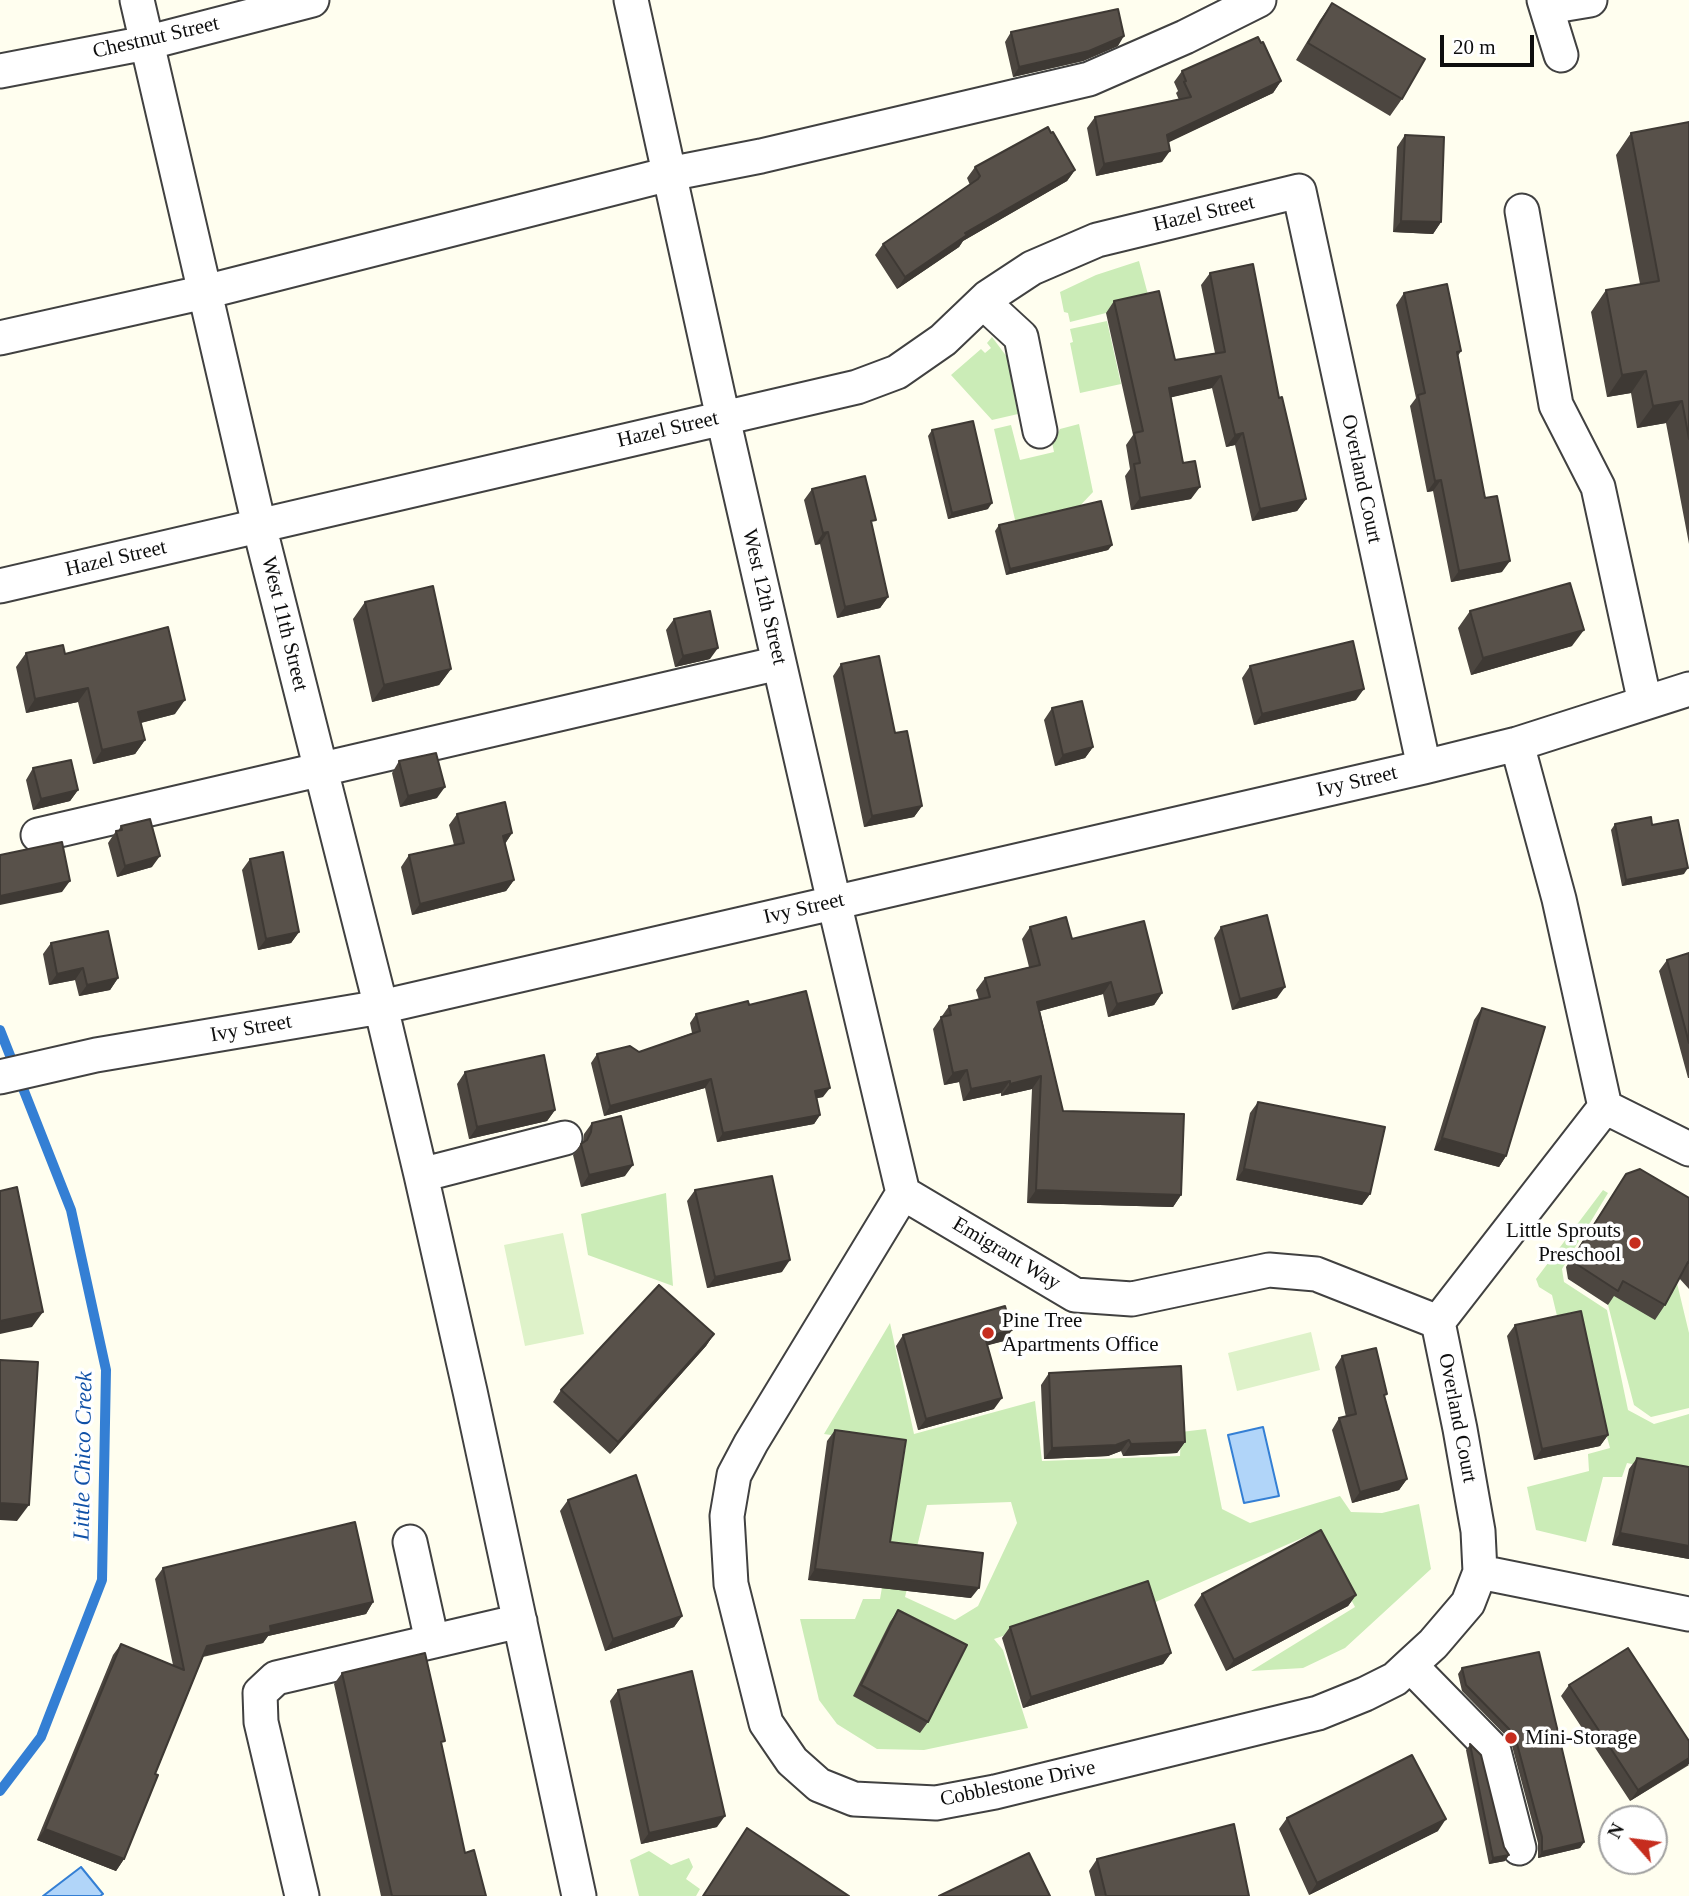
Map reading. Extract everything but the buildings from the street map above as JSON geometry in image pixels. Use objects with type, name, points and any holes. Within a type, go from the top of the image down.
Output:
[{"type":"street","name":"West 11th Street","points":[[137,0],[259,525],[421,1175],[579,1896]]},
{"type":"street","name":"Chestnut Street","points":[[0,71],[146,43],[312,0]]},
{"type":"street","name":"West 12th Street","points":[[631,0],[723,418],[903,1193]]},
{"type":"street","points":[[0,338],[205,292],[669,174],[761,156],[1089,79],[1185,37],[1259,0]]},
{"type":"street","points":[[1562,55],[1546,4],[1590,0]]},
{"type":"street","name":"Hazel Street","points":[[0,586],[857,387],[897,372],[943,340],[983,302],[1032,268],[1097,240],[1299,191]]},
{"type":"street","name":"Overland Court","points":[[1299,191],[1424,767]]},
{"type":"street","points":[[1522,211],[1556,405],[1598,487],[1645,703]]},
{"type":"street","points":[[983,302],[1021,337],[1040,431]]},
{"type":"street","points":[[38,835],[779,663]]},
{"type":"street","name":"Ivy Street","points":[[0,1077],[90,1057],[381,1007],[1424,767],[1517,744],[1689,689]]},
{"type":"street","points":[[1517,744],[1559,899],[1605,1107]]},
{"type":"street","points":[[1605,1107],[1689,1149]]},
{"type":"street","points":[[1438,1322],[1605,1107]]},
{"type":"street","points":[[421,1175],[565,1138]]},
{"type":"street","name":"Emigrant Way","points":[[903,1193],[1075,1295],[1132,1299],[1269,1270],[1316,1274],[1438,1322]]},
{"type":"street","name":"Cobblestone Drive","points":[[903,1193],[751,1443],[734,1475],[727,1516],[731,1584],[766,1723],[801,1770],[819,1786],[854,1799],[936,1804],[1318,1713],[1395,1679],[1433,1644],[1468,1603],[1479,1572]]},
{"type":"street","name":"Overland Court","points":[[1438,1322],[1476,1518],[1479,1572]]},
{"type":"street","points":[[410,1542],[432,1641]]},
{"type":"street","points":[[1479,1572],[1689,1614]]},
{"type":"street","points":[[302,1896],[261,1722],[260,1693],[275,1678],[520,1621]]},
{"type":"street","points":[[1410,1665],[1494,1751],[1519,1848]]},
{"type":"green space","points":[[1139,261],[1150,302],[1070,322],[1068,313],[1064,312],[1060,292],[1096,275]]},
{"type":"green space","points":[[1107,321],[1121,384],[1080,393],[1070,343],[1073,342],[1070,329]]},
{"type":"green space","points":[[992,337],[1007,357],[1018,414],[992,420],[951,375],[981,349],[985,353],[991,348],[987,343]]},
{"type":"green space","points":[[1079,424],[1093,492],[1076,510],[1016,524],[994,429],[1011,425],[1020,460],[1054,452],[1052,442],[1060,429]]},
{"type":"green space","points":[[1603,1190],[1608,1193],[1562,1269],[1564,1282],[1607,1310],[1628,1410],[1654,1424],[1689,1414],[1689,1475],[1627,1463],[1622,1477],[1603,1477],[1586,1542],[1536,1530],[1527,1487],[1589,1471],[1588,1454],[1610,1448],[1575,1318],[1558,1320],[1552,1295],[1539,1287],[1536,1279]]},
{"type":"green space","points":[[666,1193],[673,1286],[588,1255],[581,1214]]},
{"type":"green space","points":[[563,1233],[584,1334],[525,1346],[504,1245]]},
{"type":"green space","points":[[1676,1279],[1689,1333],[1689,1408],[1651,1417],[1634,1405],[1608,1305],[1613,1295]]},
{"type":"green space","points":[[890,1323],[914,1434],[1035,1401],[1042,1461],[1180,1456],[1181,1432],[1206,1429],[1222,1509],[1250,1523],[1340,1496],[1351,1512],[1382,1513],[1419,1504],[1431,1569],[1345,1648],[1303,1668],[1251,1671],[1355,1607],[1316,1532],[1151,1604],[1140,1589],[994,1639],[1003,1650],[1028,1728],[924,1750],[877,1749],[837,1724],[819,1700],[800,1619],[855,1619],[863,1599],[880,1599],[906,1446],[824,1434]],"holes":[[[1011,1502],[1017,1523],[978,1606],[955,1620],[905,1597],[927,1505]]]},
{"type":"green space","points":[[1311,1332],[1320,1370],[1237,1391],[1228,1353]]},
{"type":"green space","points":[[649,1851],[671,1865],[689,1858],[693,1867],[686,1879],[700,1889],[696,1896],[639,1896],[630,1860]]},
{"type":"water","points":[[1263,1427],[1279,1496],[1244,1503],[1228,1435]]},
{"type":"water","points":[[81,1867],[103,1894],[43,1896]]},
{"type":"waterway","name":"Little Chico Creek","points":[[0,1030],[71,1210],[106,1370],[102,1580],[41,1737],[0,1791]]},
{"type":"place","name":"Little Sprouts Preschool","points":[[1635,1243]]},
{"type":"place","name":"Pine Tree Apartments Office","points":[[988,1333]]},
{"type":"place","name":"Mini-Storage","points":[[1511,1738]]}]
